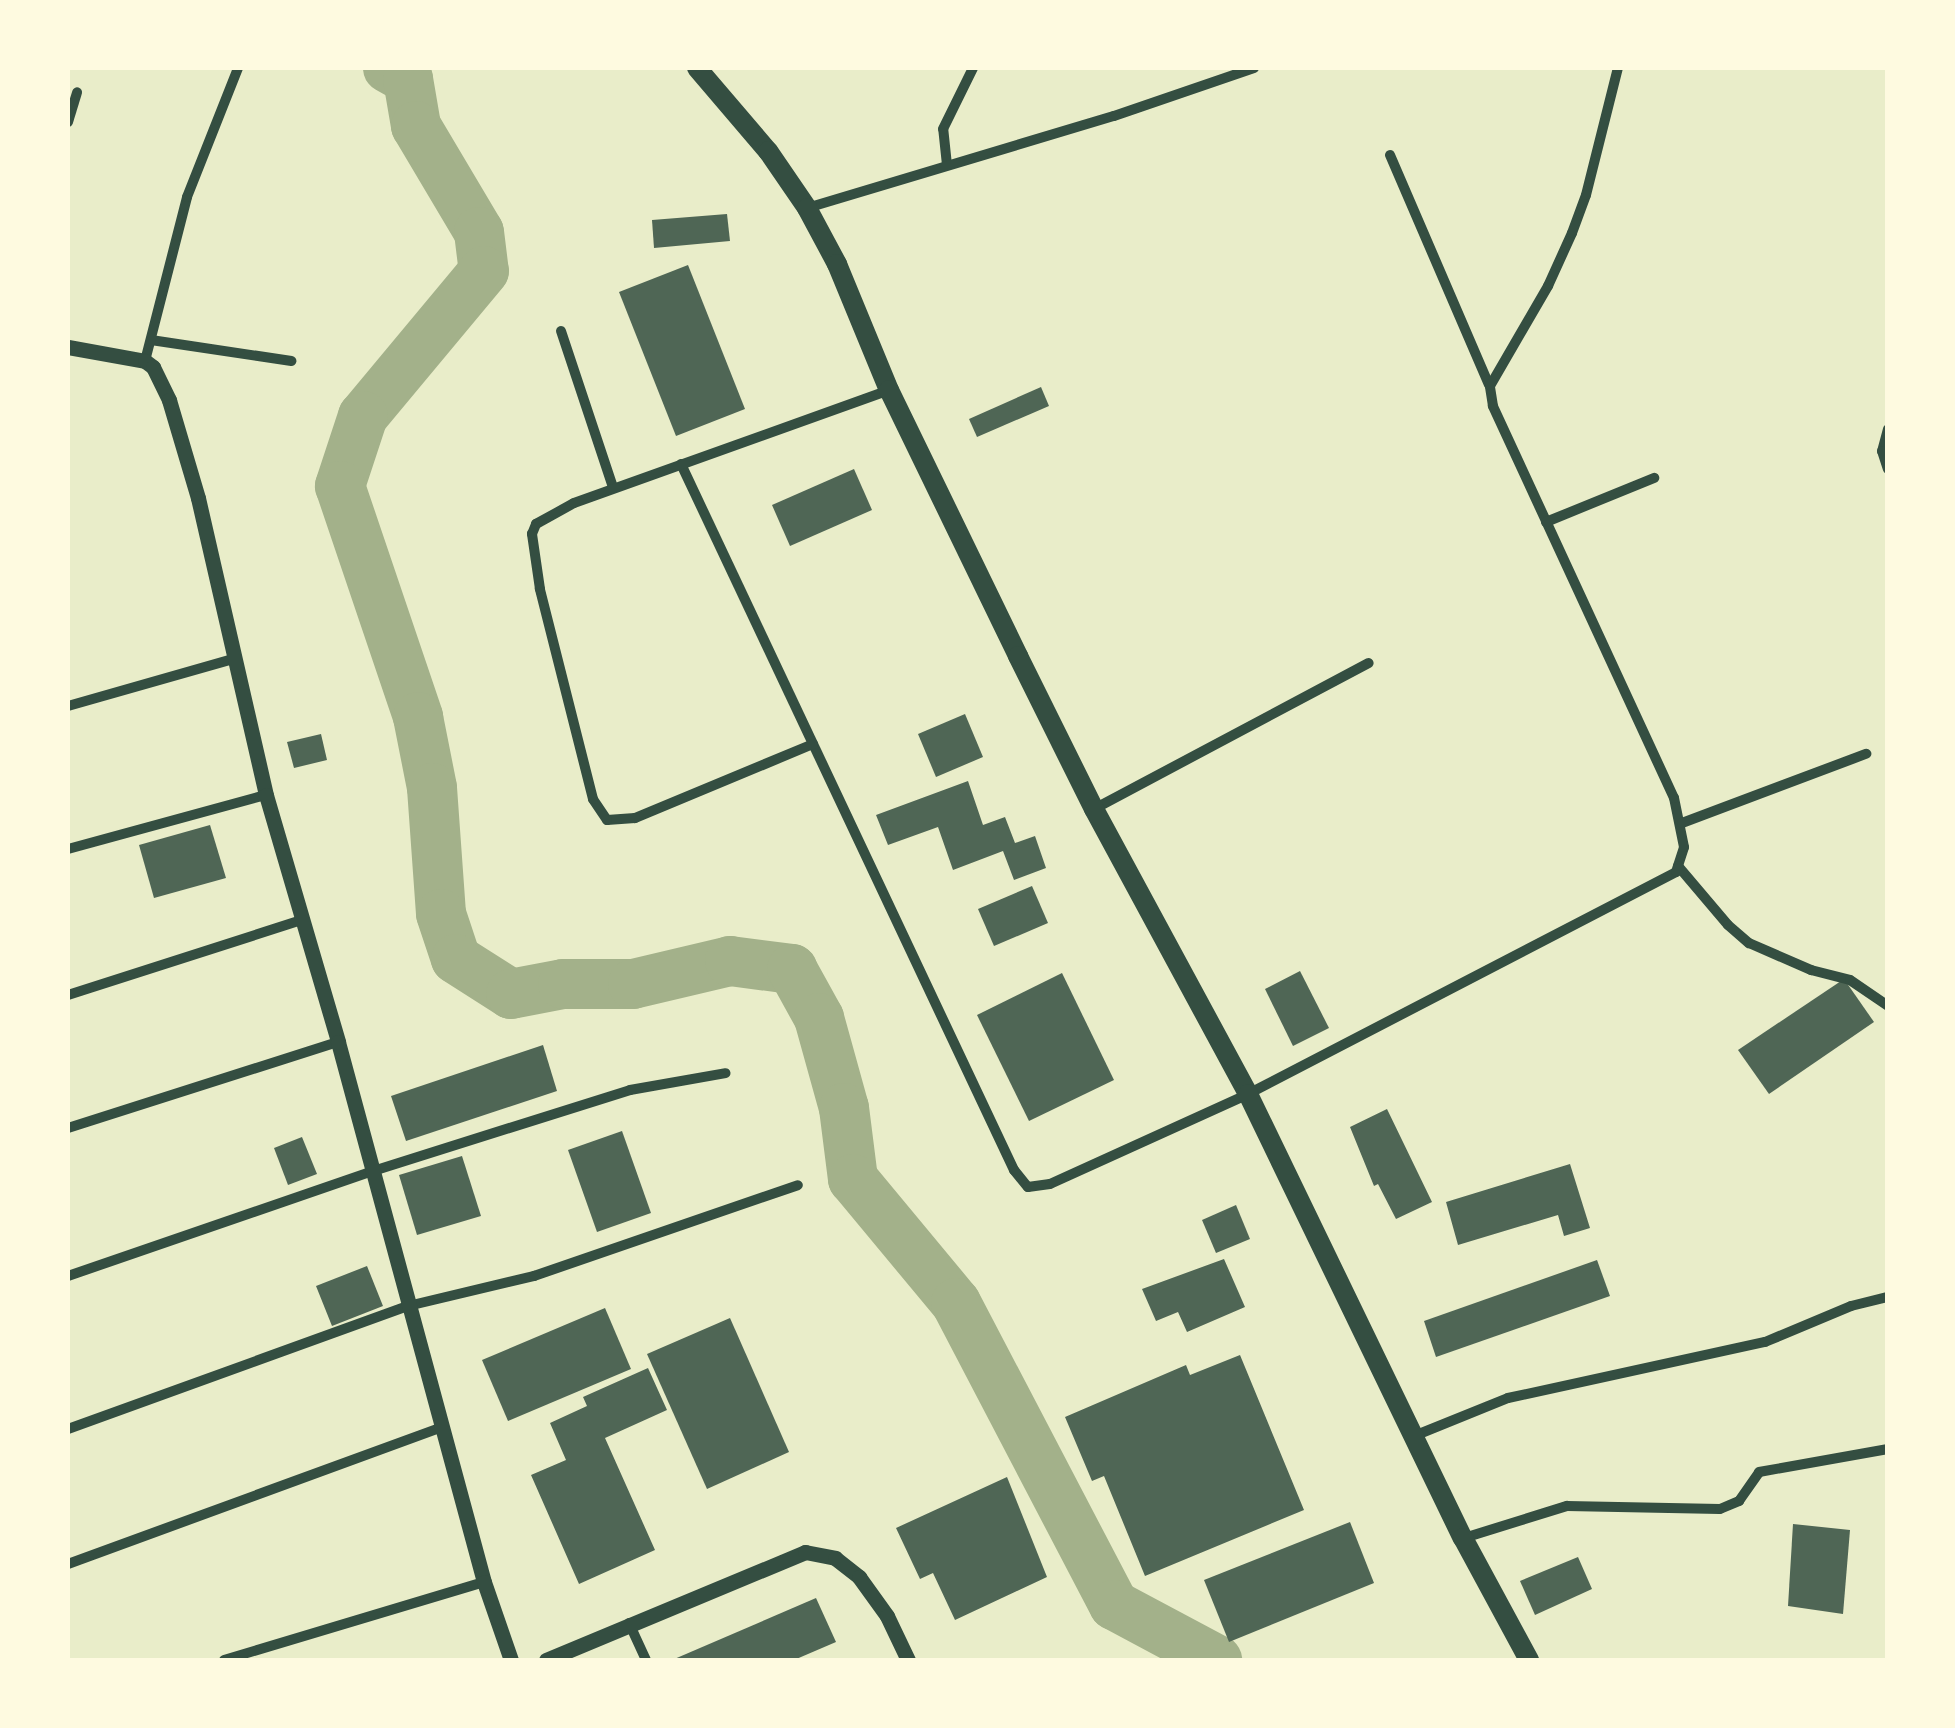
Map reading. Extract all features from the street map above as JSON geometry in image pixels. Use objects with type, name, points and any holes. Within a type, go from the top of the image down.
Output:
[{"type":"main road","points":[[697,68],[768,151],[807,208],[837,264],[890,390],[1094,809],[1248,1094],[1463,1538],[1530,1660]]},
{"type":"street","points":[[145,361],[187,197],[238,68]]},
{"type":"street","points":[[947,165],[944,128],[973,68]]},
{"type":"street","points":[[807,208],[1114,116],[1254,68]]},
{"type":"street","points":[[1490,386],[1548,286],[1572,233],[1586,195],[1618,68]]},
{"type":"street","points":[[68,122],[76,92]]},
{"type":"street","points":[[681,464],[1022,1183],[1039,1188],[1050,1184],[1248,1094],[1659,884],[1678,866],[1684,848],[1682,823],[1620,675],[1493,406],[1490,386],[1390,155]]},
{"type":"street","points":[[561,331],[613,488]]},
{"type":"street","points":[[151,340],[292,360]]},
{"type":"street","points":[[68,347],[145,361],[162,382],[180,432],[266,794],[338,1042],[370,1172],[484,1582],[510,1660]]},
{"type":"street","points":[[813,744],[635,818],[607,820],[599,812],[558,666],[532,534],[536,524],[574,502],[890,390]]},
{"type":"street","points":[[1888,429],[1882,451],[1888,469]]},
{"type":"street","points":[[1546,522],[1654,478]]},
{"type":"street","points":[[68,706],[233,660]]},
{"type":"street","points":[[1094,809],[1369,663]]},
{"type":"street","points":[[1682,823],[1866,754]]},
{"type":"street","points":[[68,848],[266,794]]},
{"type":"street","points":[[1678,866],[1728,925],[1749,943],[1811,970],[1850,980],[1888,1006]]},
{"type":"street","points":[[68,995],[302,920]]},
{"type":"street","points":[[68,1128],[338,1042]]},
{"type":"street","points":[[68,1276],[370,1172],[630,1090],[726,1073]]},
{"type":"street","points":[[68,1429],[408,1306],[534,1276],[798,1184]]},
{"type":"street","points":[[1414,1436],[1508,1398],[1765,1342],[1851,1306],[1888,1298]]},
{"type":"street","points":[[68,1564],[443,1426]]},
{"type":"street","points":[[1463,1538],[1566,1506],[1681,1512],[1720,1509],[1739,1501],[1758,1472],[1888,1448]]},
{"type":"street","points":[[546,1660],[805,1552],[824,1553],[850,1567],[873,1593],[908,1660]]},
{"type":"street","points":[[224,1660],[484,1582]]},
{"type":"street","points":[[629,1623],[646,1660]]},
{"type":"building","points":[[727,214],[730,241],[654,248],[652,220]]},
{"type":"building","points":[[688,265],[745,409],[676,436],[619,292]]},
{"type":"building","points":[[1041,387],[1049,406],[977,437],[969,419]]},
{"type":"building","points":[[854,469],[872,510],[790,546],[772,505]]},
{"type":"building","points":[[965,714],[983,757],[936,777],[918,734]]},
{"type":"building","points":[[321,734],[327,760],[294,768],[287,742]]},
{"type":"building","points":[[968,781],[983,825],[1005,817],[1015,843],[1035,836],[1046,868],[1014,880],[1003,851],[953,870],[938,827],[888,845],[876,815]]},
{"type":"building","points":[[210,825],[226,878],[154,898],[139,845]]},
{"type":"building","points":[[1032,886],[1048,923],[994,946],[978,909]]},
{"type":"building","points":[[1300,971],[1329,1028],[1293,1046],[1265,989]]},
{"type":"building","points":[[1062,973],[1114,1080],[1029,1121],[977,1015]]},
{"type":"building","points":[[1844,979],[1874,1022],[1769,1094],[1738,1050]]},
{"type":"building","points":[[543,1045],[557,1091],[406,1141],[391,1096]]},
{"type":"building","points":[[1387,1109],[1432,1202],[1396,1219],[1378,1184],[1374,1186],[1350,1127]]},
{"type":"building","points":[[622,1131],[651,1213],[597,1232],[568,1150]]},
{"type":"building","points":[[302,1137],[317,1174],[288,1185],[274,1148]]},
{"type":"building","points":[[462,1156],[481,1216],[417,1235],[399,1175]]},
{"type":"building","points":[[1570,1164],[1590,1228],[1564,1236],[1558,1215],[1458,1245],[1446,1202]]},
{"type":"building","points":[[1236,1205],[1250,1239],[1216,1253],[1202,1220]]},
{"type":"building","points":[[1224,1259],[1245,1307],[1187,1332],[1178,1312],[1156,1321],[1142,1289]]},
{"type":"building","points":[[1597,1260],[1610,1296],[1436,1357],[1424,1321]]},
{"type":"building","points":[[367,1266],[383,1306],[332,1326],[316,1286]]},
{"type":"building","points":[[605,1308],[631,1369],[508,1421],[482,1360]]},
{"type":"building","points":[[730,1318],[789,1452],[707,1489],[647,1354]]},
{"type":"building","points":[[1240,1355],[1304,1510],[1145,1576],[1104,1476],[1092,1481],[1065,1417],[1186,1365],[1190,1375]]},
{"type":"building","points":[[648,1368],[667,1410],[605,1438],[655,1550],[579,1584],[531,1475],[566,1460],[550,1423],[587,1406],[583,1397]]},
{"type":"building","points":[[1007,1477],[1047,1577],[955,1620],[933,1573],[920,1579],[896,1528]]},
{"type":"building","points":[[1350,1522],[1374,1583],[1229,1642],[1204,1580]]},
{"type":"building","points":[[1793,1524],[1850,1530],[1843,1614],[1788,1606]]},
{"type":"building","points":[[1578,1557],[1592,1589],[1535,1615],[1520,1581]]},
{"type":"building","points":[[816,1598],[836,1642],[794,1660],[672,1660]]},
{"type":"waterway","points":[[388,68],[408,79],[416,126],[479,232],[484,271],[363,416],[340,486],[418,717],[432,788],[441,914],[456,959],[511,994],[563,984],[633,984],[730,961],[792,969],[819,1018],[844,1108],[853,1179],[956,1303],[1114,1605],[1217,1660]]}]
